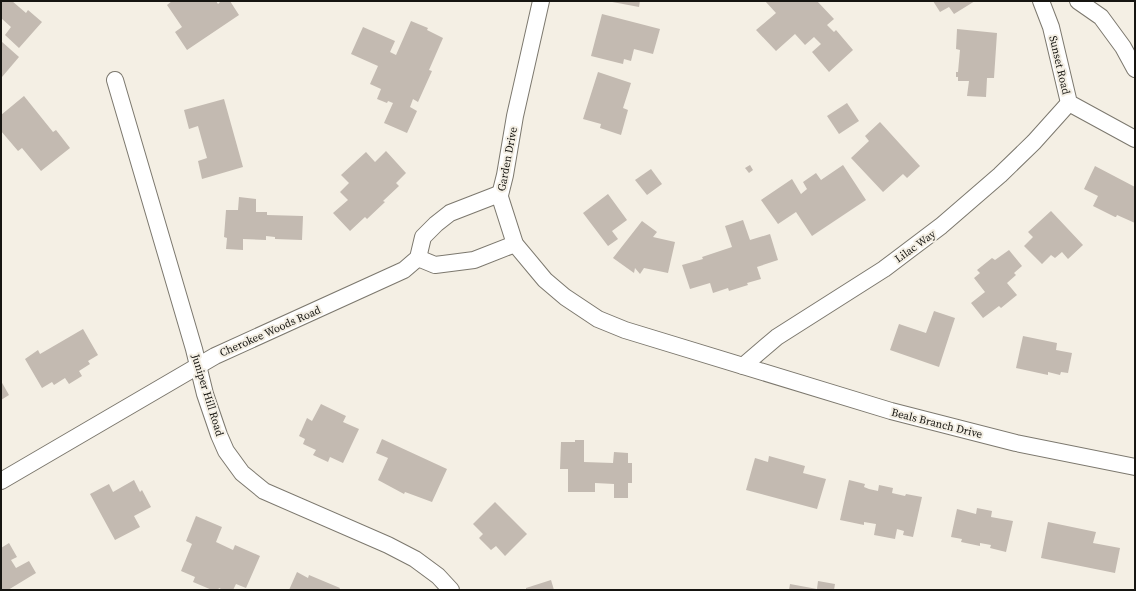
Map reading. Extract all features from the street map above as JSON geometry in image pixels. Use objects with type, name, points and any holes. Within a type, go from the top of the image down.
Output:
[{"type":"street","name":"Garden Drive","points":[[541,1],[514,116],[505,175],[500,195],[499,194],[515,244],[545,280],[565,297],[598,319],[625,330],[743,366]]},
{"type":"street","name":"Sunset Road","points":[[1041,1],[1051,27],[1069,103],[1135,140]]},
{"type":"street","points":[[1078,1],[1101,17],[1123,47],[1135,69]]},
{"type":"street","name":"Juniper Hill Road","points":[[115,80],[198,365],[219,435],[226,451],[242,473],[264,491],[388,545],[415,559],[438,576],[451,590]]},
{"type":"street","name":"Lilac Way","points":[[743,366],[777,337],[884,269],[941,226],[1000,175],[1034,142],[1069,103]]},
{"type":"street","points":[[499,194],[450,213],[436,224],[423,237],[418,258],[435,264],[474,260],[515,244]]},
{"type":"street","name":"Cherokee Woods Road","points":[[1,481],[198,365],[404,270],[418,258]]},
{"type":"street","name":"Beals Branch Drive","points":[[743,366],[891,411],[1016,443],[1135,467]]},
{"type":"building","points":[[1,1],[12,1],[26,13],[28,10],[42,22],[19,48],[5,35],[11,27],[1,18]]},
{"type":"building","points":[[172,1],[216,1],[218,4],[221,1],[230,1],[239,15],[187,50],[175,32],[182,27],[167,5]]},
{"type":"building","points":[[607,1],[640,1],[639,7]]},
{"type":"building","points":[[765,1],[817,1],[834,19],[827,25],[834,32],[836,30],[853,50],[829,72],[812,52],[821,44],[814,37],[805,45],[795,34],[776,51],[756,30],[776,13]]},
{"type":"building","points":[[933,1],[975,1],[954,14],[949,7],[940,12]]},
{"type":"building","points":[[602,14],[660,29],[653,54],[634,49],[631,61],[624,59],[623,64],[591,56]]},
{"type":"building","points":[[411,21],[428,28],[427,30],[443,38],[429,70],[432,71],[418,102],[413,99],[410,107],[417,111],[407,133],[384,123],[393,103],[388,101],[387,103],[377,99],[381,89],[370,84],[378,66],[351,54],[363,27],[395,41],[390,52],[396,55]]},
{"type":"building","points":[[957,29],[997,33],[994,78],[987,78],[986,97],[967,96],[969,81],[958,81],[958,77],[956,77],[956,72],[958,72],[960,50],[956,49]]},
{"type":"building","points":[[1,41],[19,57],[2,77],[1,76]]},
{"type":"building","points":[[598,72],[631,83],[623,108],[628,110],[621,135],[600,128],[601,124],[583,119]]},
{"type":"building","points":[[24,96],[53,132],[56,130],[70,148],[41,171],[22,148],[18,151],[1,131],[1,115]]},
{"type":"building","points":[[224,99],[243,167],[202,179],[198,161],[207,158],[198,126],[189,129],[184,110]]},
{"type":"building","points":[[847,103],[859,121],[839,134],[827,116]]},
{"type":"building","points":[[880,122],[920,166],[907,178],[903,174],[883,192],[851,158],[869,141],[865,136]]},
{"type":"building","points":[[386,151],[406,173],[396,183],[399,186],[383,201],[385,202],[367,219],[365,217],[350,231],[333,213],[348,200],[340,192],[349,183],[341,175],[366,152],[375,162]]},
{"type":"building","points":[[750,165],[753,170],[749,173],[745,168]]},
{"type":"building","points":[[843,165],[866,200],[812,236],[796,212],[778,224],[761,200],[792,179],[801,194],[807,189],[803,182],[816,173],[821,180]]},
{"type":"building","points":[[1095,166],[1135,187],[1135,223],[1117,215],[1115,217],[1093,206],[1098,196],[1084,189]]},
{"type":"building","points":[[651,169],[662,184],[647,195],[635,180]]},
{"type":"building","points":[[608,194],[627,220],[612,231],[618,239],[608,246],[583,213]]},
{"type":"building","points":[[239,197],[256,199],[256,212],[267,212],[267,215],[303,216],[302,240],[275,239],[275,237],[266,236],[266,240],[243,239],[243,250],[226,249],[227,238],[224,237],[226,210],[238,210]]},
{"type":"building","points":[[1051,211],[1083,245],[1068,259],[1062,252],[1055,258],[1051,255],[1042,264],[1024,246],[1033,237],[1028,232]]},
{"type":"building","points":[[743,220],[750,240],[770,234],[778,260],[757,267],[761,279],[747,283],[748,285],[729,291],[728,288],[713,293],[710,283],[690,289],[682,265],[703,259],[702,257],[732,247],[725,226]]},
{"type":"building","points":[[642,221],[657,232],[653,237],[675,242],[668,273],[644,268],[640,274],[635,268],[634,273],[613,258]]},
{"type":"building","points":[[1009,250],[1022,266],[1014,273],[1016,275],[1007,283],[1017,295],[1001,308],[999,306],[983,318],[971,303],[985,292],[974,278],[980,273],[977,270],[992,258],[995,260]]},
{"type":"building","points":[[934,311],[955,318],[939,367],[890,350],[899,324],[926,333]]},
{"type":"building","points":[[83,329],[98,355],[88,361],[90,364],[79,371],[82,376],[69,384],[65,378],[54,385],[52,382],[42,388],[25,359],[38,350],[40,354]]},
{"type":"building","points":[[1023,336],[1057,343],[1056,350],[1072,353],[1068,373],[1061,372],[1060,375],[1048,372],[1048,375],[1016,368]]},
{"type":"building","points":[[1,381],[9,395],[1,400]]},
{"type":"building","points":[[321,404],[346,416],[343,422],[359,429],[343,463],[330,457],[328,462],[313,455],[316,450],[303,444],[305,439],[299,436],[307,418],[312,421]]},
{"type":"building","points":[[382,439],[447,469],[432,502],[405,492],[404,494],[378,480],[388,458],[376,453]]},
{"type":"building","points":[[575,440],[584,440],[584,462],[613,463],[614,452],[628,453],[628,463],[632,463],[632,483],[628,483],[628,498],[614,498],[614,484],[595,483],[595,492],[568,492],[568,469],[560,469],[561,442],[575,442]]},
{"type":"building","points":[[769,456],[805,466],[803,473],[826,479],[817,509],[746,490],[755,458],[768,462]]},
{"type":"building","points":[[134,480],[140,492],[142,490],[151,507],[134,516],[140,527],[115,540],[90,494],[109,484],[113,492]]},
{"type":"building","points":[[849,480],[865,484],[864,487],[869,489],[878,491],[879,485],[893,488],[892,493],[905,496],[906,494],[922,497],[913,537],[903,535],[904,531],[897,529],[895,539],[874,535],[876,524],[864,522],[864,525],[840,520]]},
{"type":"building","points":[[495,502],[527,534],[505,556],[496,546],[491,550],[479,538],[483,534],[473,524]]},
{"type":"building","points":[[977,508],[992,511],[991,517],[1013,521],[1006,552],[990,548],[991,545],[980,543],[980,546],[961,542],[962,539],[951,537],[957,509],[976,514]]},
{"type":"building","points":[[196,516],[222,527],[216,542],[233,550],[235,545],[260,556],[246,588],[236,584],[233,590],[223,590],[219,588],[218,590],[212,590],[193,582],[195,577],[181,571],[192,544],[186,541]]},
{"type":"building","points":[[1048,522],[1096,532],[1093,543],[1120,548],[1115,573],[1041,558]]},
{"type":"building","points":[[9,543],[17,557],[11,560],[16,568],[29,561],[36,573],[8,590],[1,590],[1,548]]},
{"type":"building","points":[[297,572],[308,578],[309,575],[340,588],[339,590],[289,590]]},
{"type":"building","points":[[551,580],[554,590],[526,590],[526,588]]},
{"type":"building","points":[[818,581],[835,584],[834,590],[789,590],[790,584],[817,589]]}]
